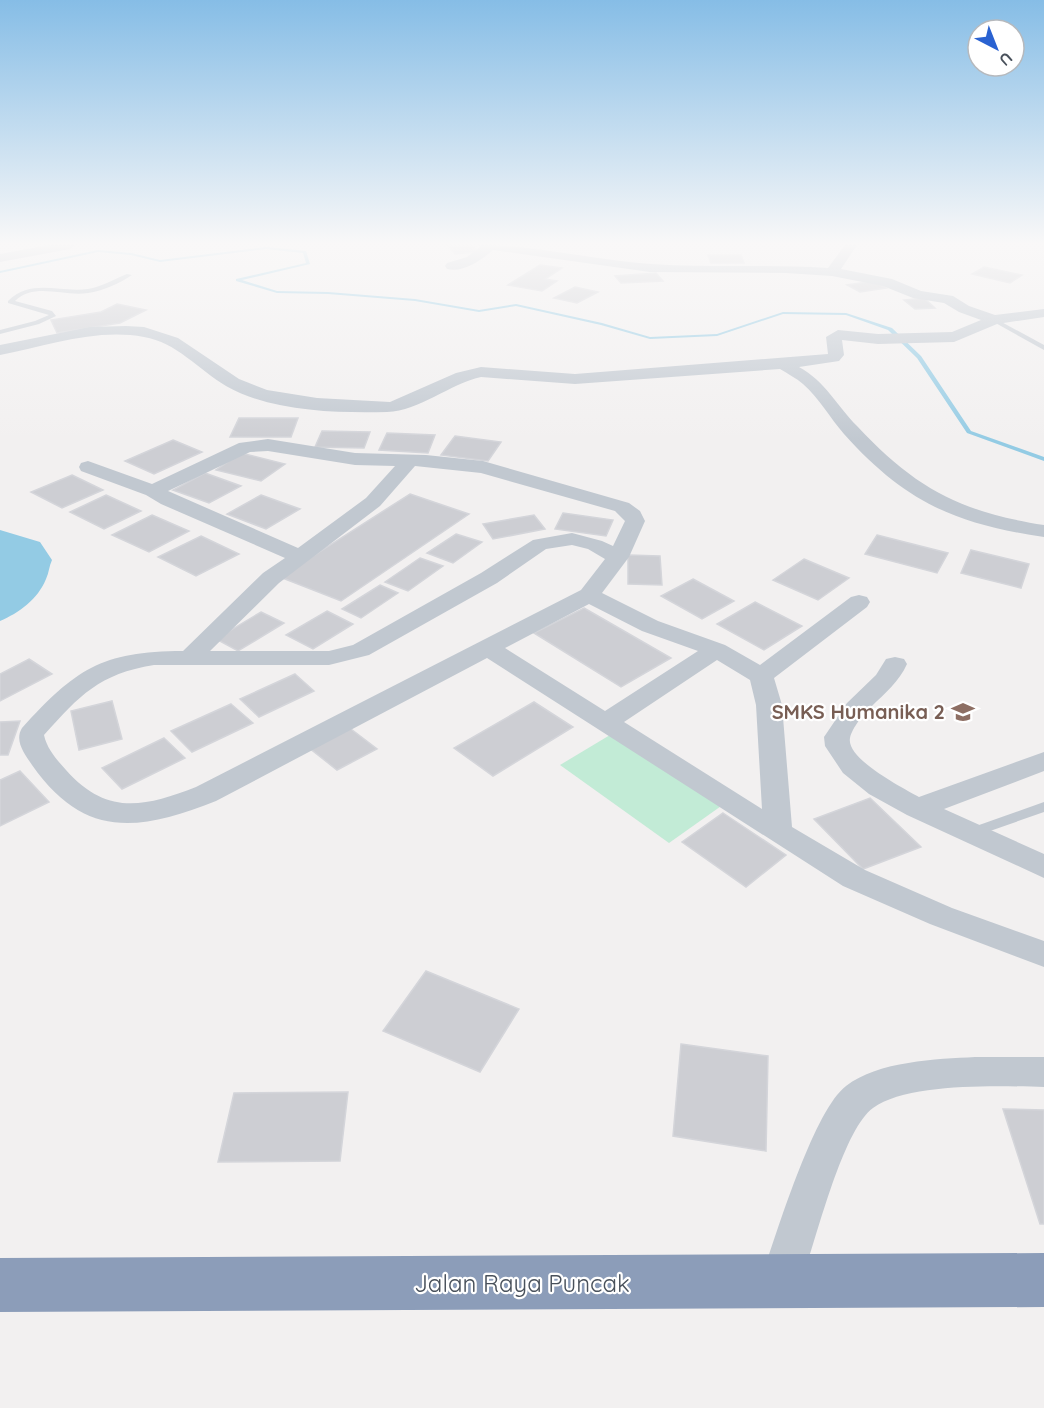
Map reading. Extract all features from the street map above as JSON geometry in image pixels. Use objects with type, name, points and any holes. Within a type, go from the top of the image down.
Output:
[{"type":"highway","name":"Jalan Raya Puncak","points":[[0,1285],[1044,1280]]},
{"type":"street","points":[[969,311],[994,320]]},
{"type":"street","points":[[0,350],[92,332],[123,329],[146,332],[175,342],[224,377],[246,389],[273,397],[310,402],[390,407],[400,405],[462,376],[481,372],[575,379],[783,364],[833,358],[836,355],[834,337],[838,335],[878,339],[954,337],[994,320],[1044,313]]},
{"type":"street","points":[[783,364],[812,383],[849,429],[919,492],[973,519],[1002,526],[1044,531]]},
{"type":"street","points":[[153,492],[242,448],[258,444],[355,459],[410,460],[465,465],[498,471],[622,507],[633,515],[635,521],[618,557],[589,596],[206,794],[166,809],[141,815],[120,815],[89,805],[62,785],[31,740],[36,727],[64,697],[96,674],[121,663],[154,658],[311,659],[343,655],[360,650],[393,634],[489,578],[540,544],[572,539],[595,545],[618,557]]},
{"type":"street","points":[[190,657],[246,600],[299,556],[373,502],[410,460]]},
{"type":"street","points":[[88,467],[153,492],[299,556]]},
{"type":"street","points":[[589,596],[650,626],[717,650],[761,676],[769,705],[778,832]]},
{"type":"street","points":[[761,676],[859,602]]},
{"type":"street","points":[[488,648],[778,832],[855,878],[941,916],[1044,954]]},
{"type":"street","points":[[606,722],[717,650]]},
{"type":"street","points":[[896,664],[892,673],[859,703],[837,737],[837,741],[853,767],[879,787],[917,808],[1044,867]]},
{"type":"street","points":[[917,808],[1044,761]]},
{"type":"street","points":[[781,1282],[825,1159],[843,1117],[860,1097],[879,1088],[927,1076],[1016,1070],[1044,1072]]},
{"type":"lane","points":[[0,332],[37,323],[53,316],[50,312],[44,311]]},
{"type":"lane","points":[[994,320],[1044,348]]},
{"type":"lane","points":[[969,833],[1044,807]]},
{"type":"green space","points":[[615,732],[724,804],[669,843],[560,765]]},
{"type":"water","points":[[0,530],[40,542],[52,560],[43,586],[33,599],[14,614],[0,621]]},
{"type":"building","points":[[145,311],[120,323],[57,333],[51,320],[101,312]]},
{"type":"building","points":[[239,418],[298,418],[291,437],[230,437]]},
{"type":"building","points":[[322,431],[370,432],[364,448],[315,447]]},
{"type":"building","points":[[387,433],[435,435],[428,453],[379,450]]},
{"type":"building","points":[[455,436],[501,442],[488,461],[441,455]]},
{"type":"building","points":[[173,440],[202,452],[154,474],[125,461]]},
{"type":"building","points":[[241,453],[285,464],[261,481],[216,470]]},
{"type":"building","points":[[205,473],[241,486],[209,503],[173,490]]},
{"type":"building","points":[[72,475],[103,490],[62,508],[31,492]]},
{"type":"building","points":[[410,494],[469,514],[341,601],[280,577]]},
{"type":"building","points":[[106,495],[141,511],[104,529],[70,512]]},
{"type":"building","points":[[261,495],[300,509],[266,529],[227,514]]},
{"type":"building","points":[[563,513],[613,520],[606,536],[555,529]]},
{"type":"building","points":[[152,515],[189,531],[149,552],[112,535]]},
{"type":"building","points":[[534,515],[545,529],[493,539],[483,524]]},
{"type":"building","points":[[456,534],[482,542],[453,563],[427,553]]},
{"type":"building","points":[[877,535],[948,553],[937,573],[865,554]]},
{"type":"building","points":[[201,536],[239,554],[196,576],[158,557]]},
{"type":"building","points":[[971,550],[1029,564],[1021,588],[961,573]]},
{"type":"building","points":[[628,555],[660,556],[662,585],[628,584]]},
{"type":"building","points":[[420,558],[443,566],[408,591],[385,582]]},
{"type":"building","points":[[804,559],[849,578],[818,600],[773,580]]},
{"type":"building","points":[[693,579],[734,601],[702,619],[661,596]]},
{"type":"building","points":[[380,585],[398,593],[361,618],[342,609]]},
{"type":"building","points":[[755,602],[802,626],[764,650],[717,624]]},
{"type":"building","points":[[584,608],[671,658],[621,687],[534,633]]},
{"type":"building","points":[[327,611],[353,624],[313,649],[286,635]]},
{"type":"building","points":[[261,612],[284,623],[238,651],[216,639]]},
{"type":"building","points":[[29,659],[52,674],[0,701],[0,674]]},
{"type":"building","points":[[295,674],[314,691],[259,717],[240,699]]},
{"type":"building","points":[[112,701],[122,739],[79,750],[71,711]]},
{"type":"building","points":[[534,702],[573,727],[493,776],[454,748]]},
{"type":"building","points":[[231,704],[253,723],[192,752],[171,731]]},
{"type":"building","points":[[20,721],[8,755],[0,755],[0,722]]},
{"type":"building","points":[[347,726],[377,749],[337,770],[308,747]]},
{"type":"building","points":[[164,738],[185,758],[122,789],[102,768]]},
{"type":"building","points":[[20,771],[49,802],[0,826],[0,780]]},
{"type":"building","points":[[870,798],[921,847],[863,869],[814,819]]},
{"type":"building","points":[[723,813],[786,855],[746,887],[682,842]]},
{"type":"building","points":[[426,971],[519,1009],[480,1072],[383,1031]]},
{"type":"building","points":[[681,1044],[768,1056],[766,1151],[673,1136]]},
{"type":"building","points":[[348,1092],[340,1161],[218,1162],[234,1093]]},
{"type":"building","points":[[1003,1109],[1044,1110],[1044,1224],[1040,1224]]},
{"type":"waterway","points":[[542,311],[602,324],[650,338],[717,335],[783,313],[846,314],[890,329],[919,357],[969,432],[1044,459]]},
{"type":"place","name":"SMKS Humanika 2","points":[[963,712]]}]
